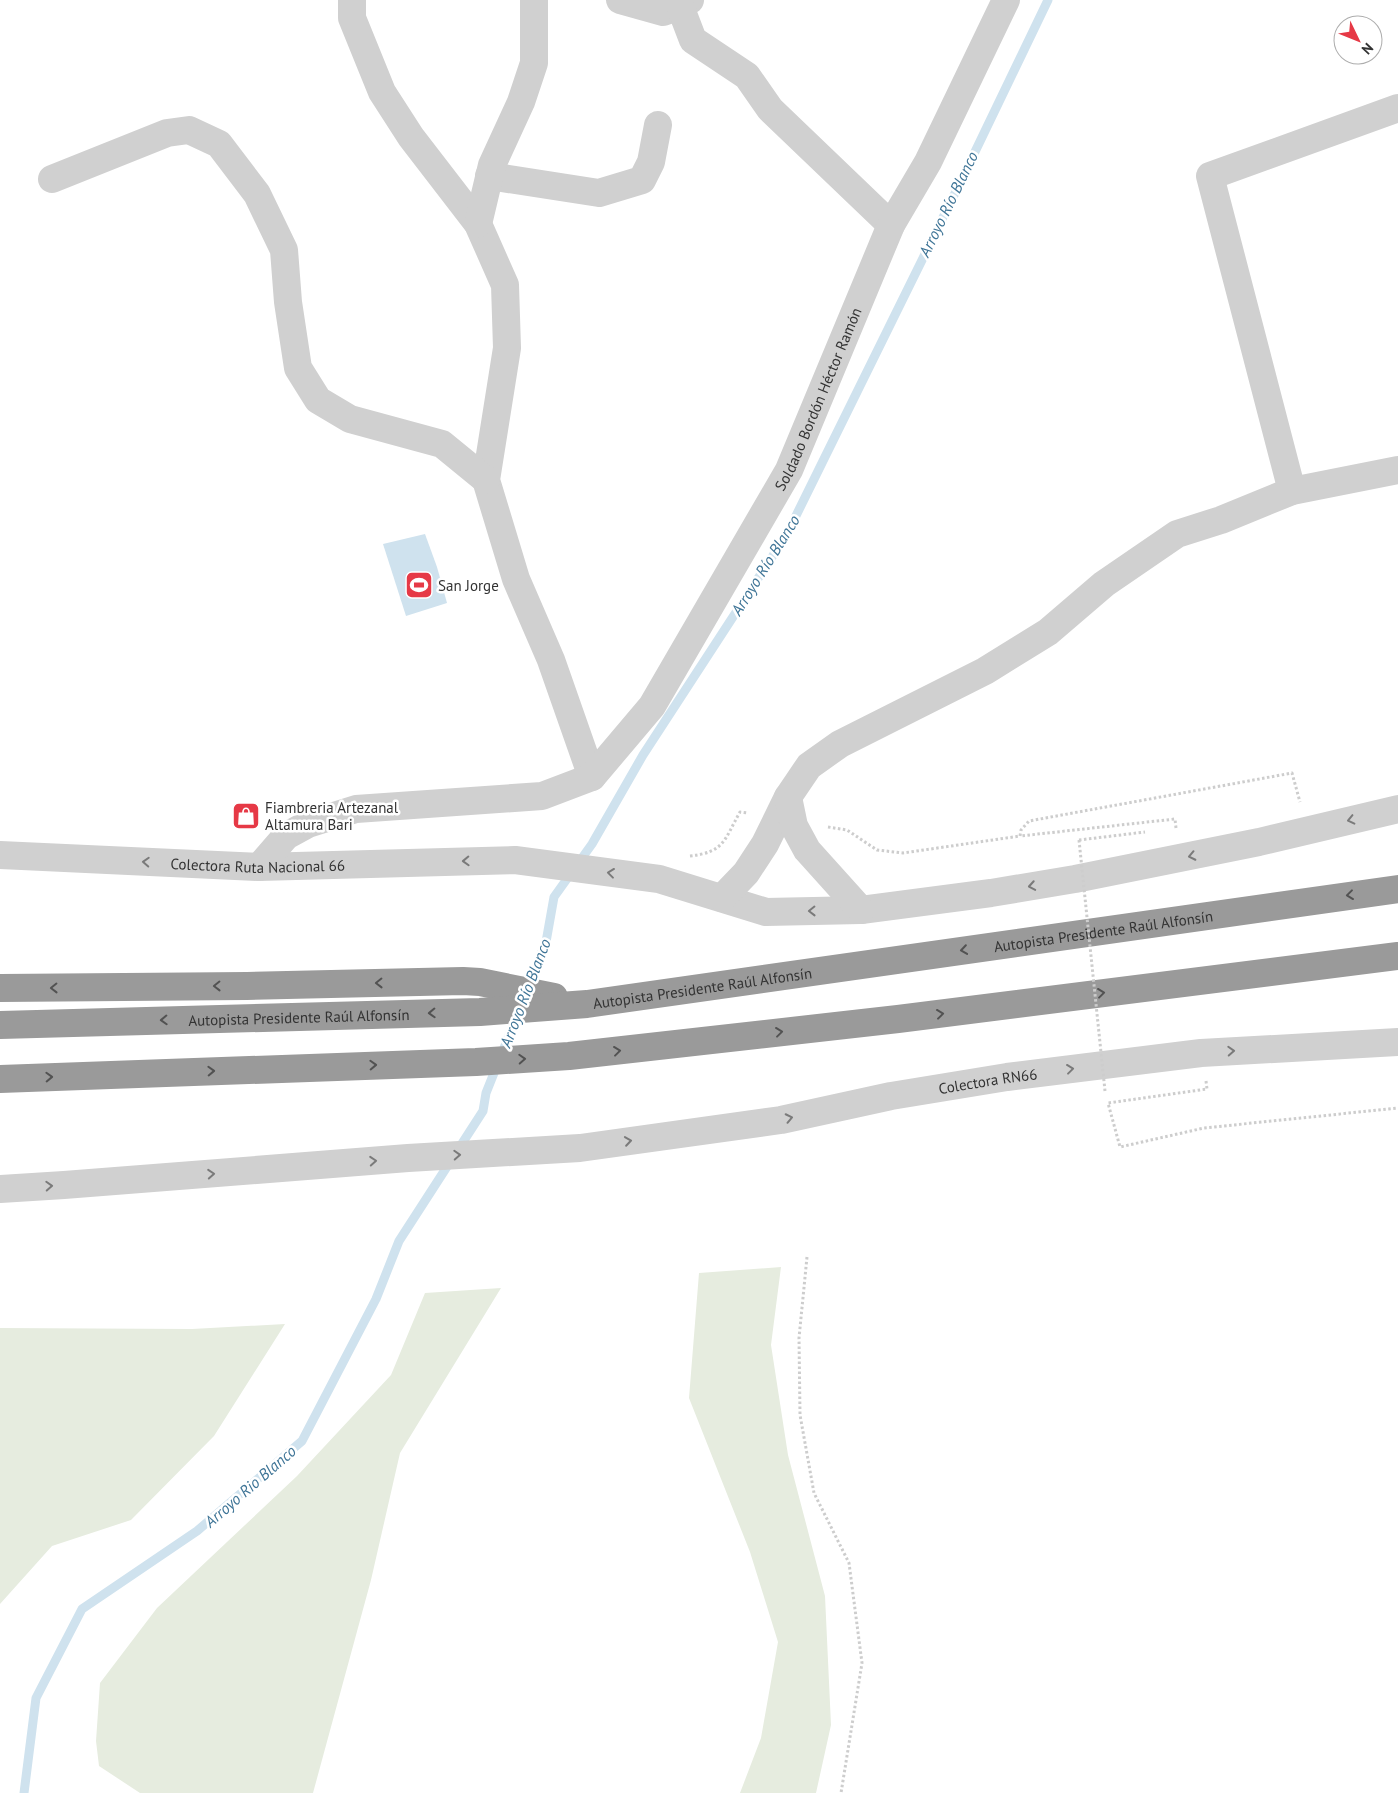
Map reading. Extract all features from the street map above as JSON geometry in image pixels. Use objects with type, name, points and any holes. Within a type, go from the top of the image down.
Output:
[{"type":"highway","name":"Autopista Presidente Raúl Alfonsín","points":[[0,1025],[480,1012],[576,1002],[1398,889]]},
{"type":"highway","points":[[0,1079],[476,1062],[569,1056],[898,1019],[1398,956]]},
{"type":"highway","points":[[0,988],[218,986],[463,980],[576,1002]]},
{"type":"street","points":[[259,867],[286,836],[308,824],[356,809],[542,796],[592,777],[552,660],[516,579],[486,480],[507,348],[505,285],[478,224],[411,137],[382,92],[352,18],[352,0]]},
{"type":"street","points":[[478,224],[489,176],[521,102],[534,63],[534,0]]},
{"type":"street","points":[[620,0],[663,12],[685,3],[693,40],[746,76],[770,109],[891,226]]},
{"type":"street","name":"Soldado Bordón Héctor Ramón","points":[[592,777],[652,706],[789,470],[891,226],[928,162],[1006,0]]},
{"type":"street","points":[[1292,491],[1210,176],[1398,108]]},
{"type":"street","points":[[489,176],[599,193],[633,183],[642,180],[651,162],[658,124]]},
{"type":"street","points":[[52,178],[167,133],[189,130],[219,144],[257,194],[284,250],[288,302],[298,368],[318,400],[350,419],[442,444],[486,480]]},
{"type":"street","points":[[722,898],[758,854],[788,797],[809,766],[840,744],[985,671],[1048,632],[1104,584],[1177,534],[1221,520],[1292,491],[1398,470]]},
{"type":"street","points":[[788,797],[794,826],[807,850],[860,910]]},
{"type":"street","name":"Colectora Ruta Nacional 66","points":[[0,855],[259,867],[514,860],[659,879],[766,912],[860,910],[991,893],[1075,879],[1250,844],[1398,809]]},
{"type":"street","name":"Colectora RN66","points":[[0,1188],[64,1185],[408,1158],[580,1148],[780,1120],[891,1096],[1017,1076],[1201,1053],[1398,1042]]},
{"type":"path","points":[[1176,828],[1175,819],[1020,836],[1020,830],[1029,821],[1292,773],[1307,830]]},
{"type":"path","points":[[1106,1092],[1079,840],[1147,832]]},
{"type":"path","points":[[1206,1077],[1207,1088],[1108,1103],[1120,1147],[1204,1128],[1398,1108]]},
{"type":"path","points":[[807,1257],[799,1338],[800,1416],[814,1493],[849,1564],[862,1663],[841,1793]]},
{"type":"shaded area","points":[[781,1267],[771,1345],[788,1455],[825,1596],[831,1725],[816,1793],[740,1793],[761,1738],[778,1642],[750,1552],[689,1398],[699,1273]]},
{"type":"shaded area","points":[[501,1288],[400,1453],[371,1580],[313,1793],[140,1793],[99,1766],[96,1741],[100,1683],[157,1608],[297,1476],[391,1375],[425,1293]]},
{"type":"shaded area","points":[[285,1324],[214,1436],[131,1520],[52,1546],[0,1604],[0,1328],[192,1329]]},
{"type":"water","name":"San Jorge","points":[[425,534],[447,603],[406,616],[383,544]]},
{"type":"waterway","name":"Arroyo Río Blanco","points":[[527,989],[546,942],[554,897],[592,844],[643,755],[787,534],[1048,0]]},
{"type":"waterway","name":"Arroyo Rio Blanco","points":[[24,1793],[36,1698],[82,1609],[197,1531],[302,1441],[376,1299],[399,1241],[483,1111],[486,1093],[518,1013]]},
{"type":"place","name":"San Jorge","points":[[419,585]]},
{"type":"place","name":"Fiambreria Artezanal Altamura Bari","points":[[246,816]]}]
